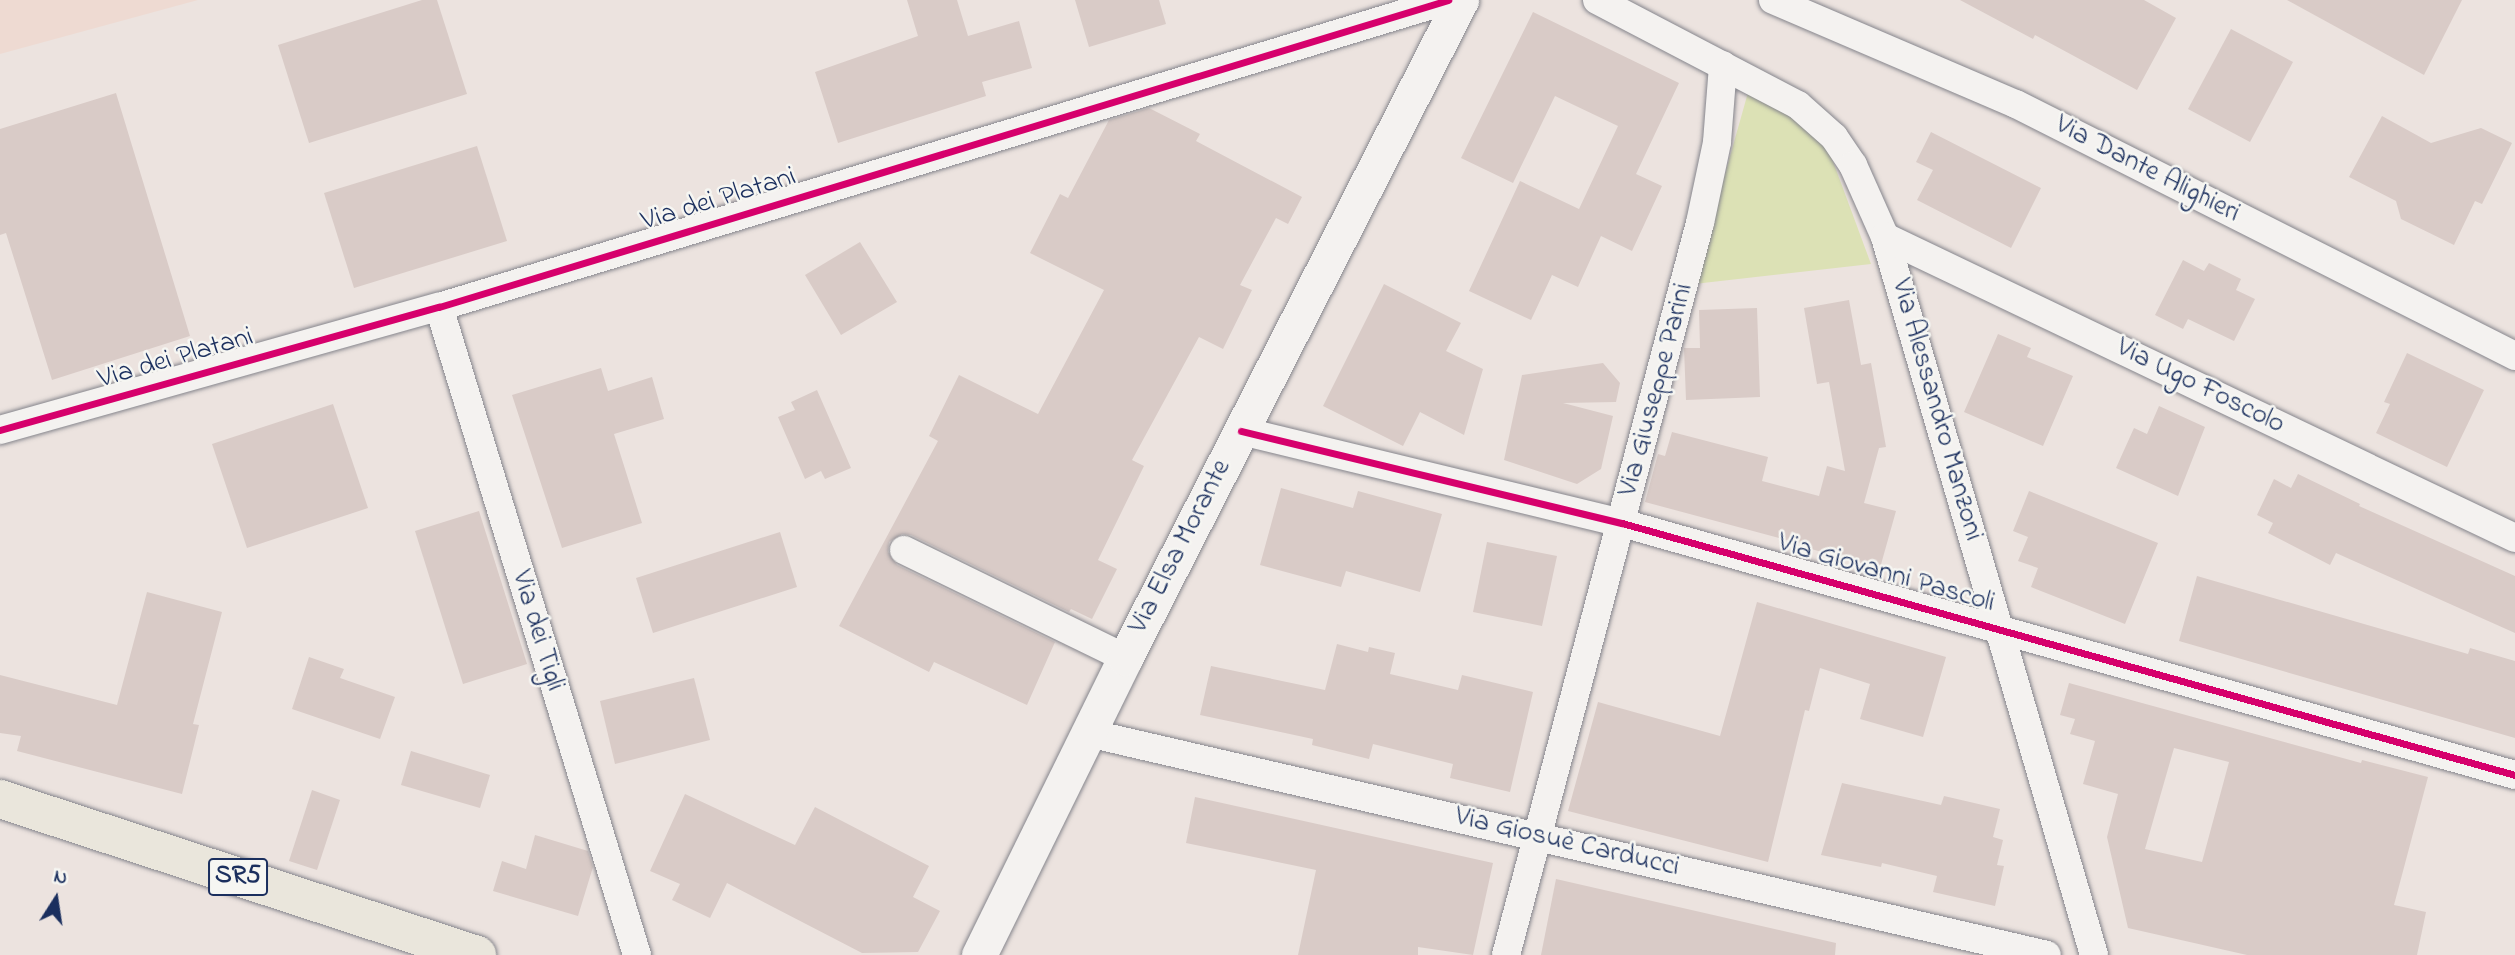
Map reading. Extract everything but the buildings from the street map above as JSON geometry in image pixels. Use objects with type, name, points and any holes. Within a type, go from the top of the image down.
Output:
[{"type":"main road","name":"SR5","points":[[0,799],[477,955]]},
{"type":"street","name":"Via dei Platani","points":[[0,430],[439,307],[1448,0]]},
{"type":"street","name":"Via Elsa Morante","points":[[979,955],[1125,658],[1461,0]]},
{"type":"street","name":"Via Alessandro Manzoni","points":[[1597,0],[1798,105],[1834,137],[1857,174],[1885,237],[2094,955]]},
{"type":"street","name":"Via Dante Alighieri","points":[[1773,0],[2016,104],[2515,356]]},
{"type":"street","name":"Via Giuseppe Parini","points":[[1506,955],[1703,209],[1720,125],[1723,65]]},
{"type":"street","name":"Via Ugo Foscolo","points":[[1885,237],[2515,538]]},
{"type":"street","name":"Via dei Tigli","points":[[439,307],[637,955]]},
{"type":"street","name":"Via Giovanni Pascoli","points":[[1241,431],[1622,523],[2515,775]]},
{"type":"street","points":[[904,550],[1125,658]]},
{"type":"street","name":"Via Giosuè Carducci","points":[[1088,733],[2047,955]]},
{"type":"street","name":"Via Elsa Morante","points":[[955,955],[1001,910]]},
{"type":"street","name":"Via Elsa Morante","points":[[1000,955],[1001,910]]},
{"type":"shaded area","points":[[0,0],[198,0],[0,54]]},
{"type":"green space","points":[[1749,89],[1816,134],[1831,156],[1871,264],[1694,284]]},
{"type":"cycle path","points":[[0,430],[439,307],[1448,0]]},
{"type":"cycle path","points":[[1241,431],[1622,523],[2515,775]]}]
